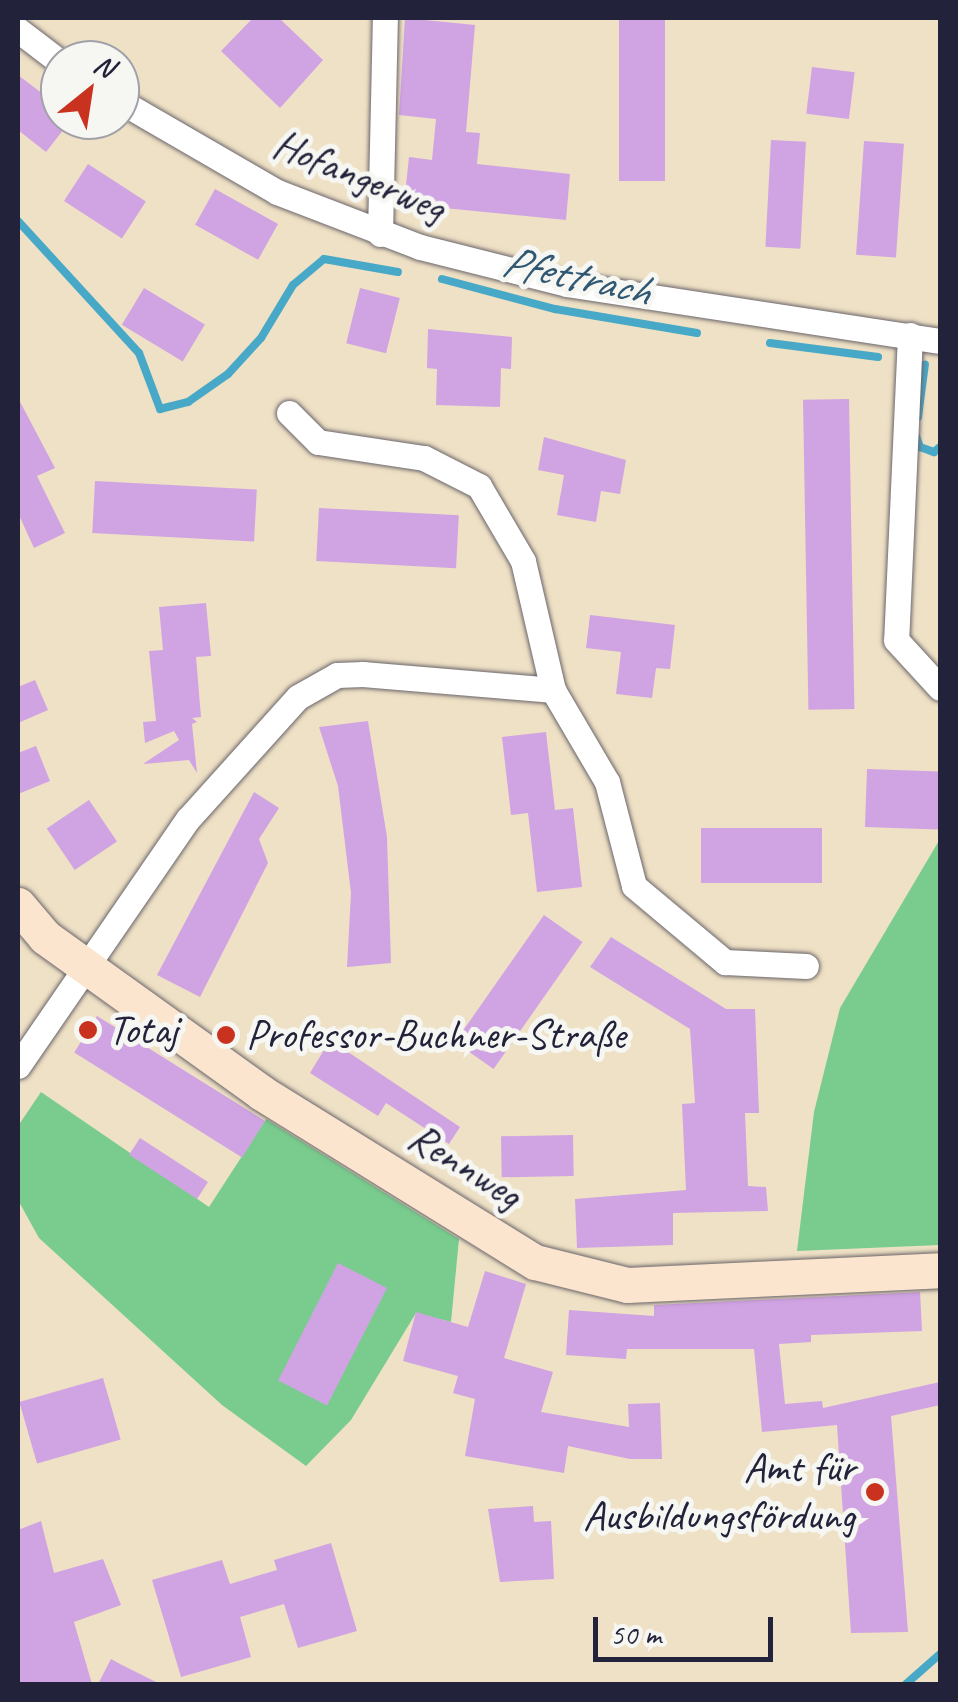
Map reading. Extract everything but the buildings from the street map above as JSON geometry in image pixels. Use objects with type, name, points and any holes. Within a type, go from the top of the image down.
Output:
[{"type":"main road","name":"Rennweg","points":[[18,905],[45,937],[262,1092],[501,1243],[562,1272],[627,1285],[940,1270]]},
{"type":"street","points":[[380,234],[384,18]]},
{"type":"street","points":[[18,30],[40,47]]},
{"type":"street","name":"Hofangerweg","points":[[140,113],[277,192],[380,234],[566,284],[940,341]]},
{"type":"street","points":[[910,335],[896,640],[940,688]]},
{"type":"street","points":[[289,413],[318,442],[435,462],[479,486],[522,562],[553,690],[606,782],[626,871],[645,901],[725,962],[806,966]]},
{"type":"street","points":[[18,1066],[220,778],[265,728],[324,680],[389,675],[553,690]]},
{"type":"green space","points":[[940,839],[940,1245],[797,1251],[814,1112],[840,1008]]},
{"type":"green space","points":[[41,1092],[209,1207],[266,1119],[459,1239],[451,1322],[416,1313],[351,1420],[306,1466],[222,1405],[39,1238],[18,1200],[18,1126]]},
{"type":"waterway","name":"Pfettrach","points":[[18,221],[139,353],[160,409],[188,402],[228,374],[261,338],[293,285],[324,259],[398,272]]},
{"type":"waterway","name":"Pfettrach","points":[[442,279],[555,309],[697,333]]},
{"type":"waterway","name":"Pfettrach","points":[[770,343],[878,357]]},
{"type":"waterway","name":"Pfettrach","points":[[918,417],[925,364]]},
{"type":"waterway","name":"Pfettrach","points":[[916,436],[920,447],[934,452],[940,447]]},
{"type":"waterway","points":[[906,1684],[940,1654]]},
{"type":"place","name":"Totaj","points":[[88,1030]]},
{"type":"place","name":"Professor-Buchner-Straße","points":[[226,1035]]},
{"type":"place","name":"Amt für Ausbildungsfördung","points":[[875,1492]]}]
